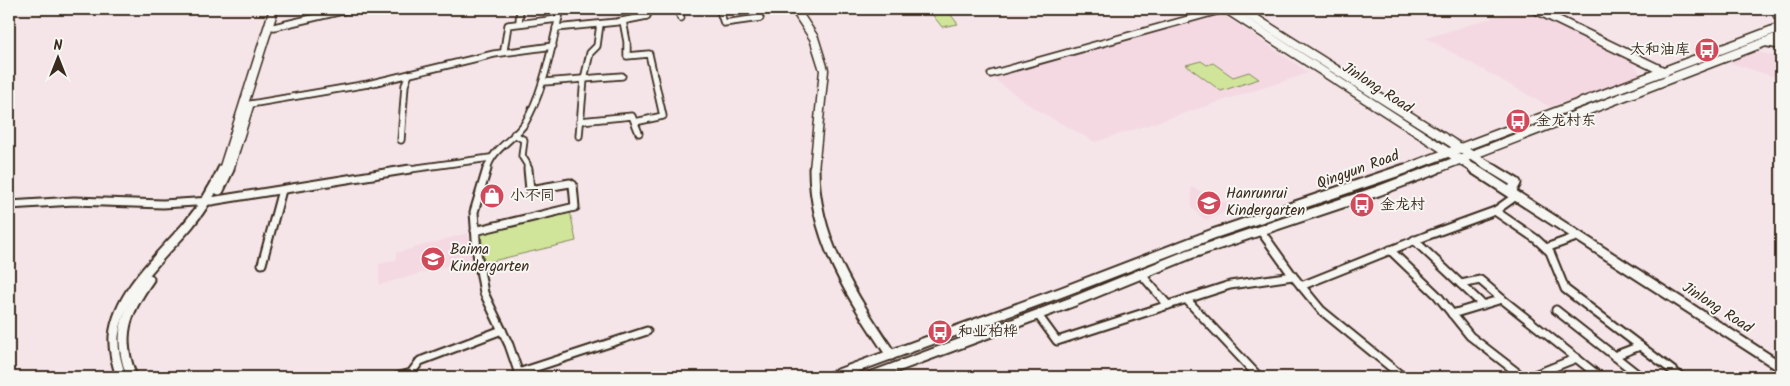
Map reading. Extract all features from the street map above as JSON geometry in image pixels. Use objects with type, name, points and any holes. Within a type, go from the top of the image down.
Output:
[{"type":"main road","points":[[132,377],[124,358],[122,343],[124,327],[130,310],[150,276],[195,225],[229,170],[274,9]]},
{"type":"main road","points":[[247,103],[279,9]]},
{"type":"main road","points":[[795,9],[818,45],[824,71],[814,169],[815,190],[821,224],[829,248],[842,275],[892,355]]},
{"type":"main road","name":"Jinlong Road","points":[[1225,9],[1781,367]]},
{"type":"main road","name":"Jinlong Road","points":[[1240,9],[1516,183],[1514,194]]},
{"type":"main road","points":[[1535,9],[1675,77]]},
{"type":"main road","points":[[1774,9],[1781,20]]},
{"type":"main road","name":"Qingyun Road","points":[[830,377],[1062,292],[1188,242],[1368,183],[1781,27]]},
{"type":"main road","name":"Qingyun Road","points":[[870,377],[1260,230],[1378,191],[1781,36]]},
{"type":"main road","points":[[121,377],[114,362],[112,346],[121,312],[143,277],[209,201]]},
{"type":"street","points":[[274,27],[351,9]]},
{"type":"street","points":[[519,23],[520,9]]},
{"type":"street","points":[[561,9],[544,82],[524,124],[490,158],[486,167],[485,180],[475,204],[475,231],[484,293],[502,330],[519,375],[647,331]]},
{"type":"street","points":[[556,28],[623,21],[647,16],[649,9]]},
{"type":"street","points":[[677,9],[681,18]]},
{"type":"street","points":[[719,9],[724,23],[760,18],[755,9]]},
{"type":"street","points":[[991,74],[1225,9]]},
{"type":"street","points":[[504,50],[508,25],[558,19]]},
{"type":"street","points":[[623,21],[628,42],[628,56],[649,54],[663,116],[635,122]]},
{"type":"street","points":[[579,136],[584,79],[590,54],[597,46],[600,24]]},
{"type":"street","points":[[1764,43],[1781,46]]},
{"type":"street","points":[[247,103],[360,83],[504,50],[553,45]]},
{"type":"street","points":[[247,103],[344,89],[484,55],[553,45]]},
{"type":"street","points":[[402,140],[405,85],[409,74]]},
{"type":"street","points":[[544,82],[622,76]]},
{"type":"street","points":[[580,121],[632,116],[639,133]]},
{"type":"street","points":[[475,231],[575,207],[573,185],[570,182],[530,190],[527,164],[522,156],[524,140],[514,134]]},
{"type":"street","points":[[9,205],[74,201],[163,204],[209,201],[452,162],[490,158]]},
{"type":"street","points":[[262,264],[282,190]]},
{"type":"street","points":[[1301,286],[1414,240],[1495,211],[1514,194]]},
{"type":"street","points":[[1495,211],[1546,248],[1555,261],[1560,282],[1565,289],[1681,377]]},
{"type":"street","points":[[1260,230],[1293,276],[1332,320],[1403,377]]},
{"type":"street","points":[[1546,248],[1579,236]]},
{"type":"street","points":[[1414,240],[1483,305]]},
{"type":"street","points":[[1390,250],[1431,289],[1470,336],[1523,377]]},
{"type":"street","points":[[1141,274],[1168,305]]},
{"type":"street","points":[[1038,315],[1057,341],[1230,285],[1293,276]]},
{"type":"street","points":[[1461,284],[1480,280],[1600,377]]},
{"type":"street","points":[[1186,299],[1259,377]]},
{"type":"street","points":[[1452,314],[1502,299]]},
{"type":"street","points":[[1556,310],[1641,377]]},
{"type":"street","points":[[397,377],[411,372],[420,361],[502,330]]},
{"type":"street","points":[[1614,356],[1640,346]]},
{"type":"street","points":[[1529,377],[1577,358]]},
{"type":"shaded area","points":[[1521,9],[1528,9],[1635,63],[1640,75],[1550,107],[1426,38]]},
{"type":"shaded area","points":[[1221,13],[1309,73],[1095,142],[1035,109],[991,77]]},
{"type":"shaded area","points":[[1752,51],[1781,57],[1781,79],[1728,62]]},
{"type":"shaded area","name":"Hanrunrui Kindergarten","points":[[1191,187],[1236,208],[1205,220],[1192,208]]},
{"type":"shaded area","name":"Baima Kindergarten","points":[[468,233],[472,259],[379,285],[379,264],[396,260],[396,253]]},
{"type":"green space","points":[[947,10],[958,24],[942,27],[931,13]]},
{"type":"green space","points":[[1201,61],[1207,65],[1213,63],[1233,77],[1249,72],[1259,79],[1221,91],[1186,65]]},
{"type":"green space","points":[[569,206],[576,241],[484,263],[480,224]]},
{"type":"place","name":"太和油库","points":[[1707,50]]},
{"type":"place","name":"金龙村东","points":[[1518,121]]},
{"type":"place","name":"小不同","points":[[492,196]]},
{"type":"place","name":"Hanrunrui Kindergarten","points":[[1209,203]]},
{"type":"place","name":"金龙村","points":[[1362,205]]},
{"type":"place","name":"Baima Kindergarten","points":[[433,259]]},
{"type":"place","name":"和业柏桦","points":[[940,332]]}]
